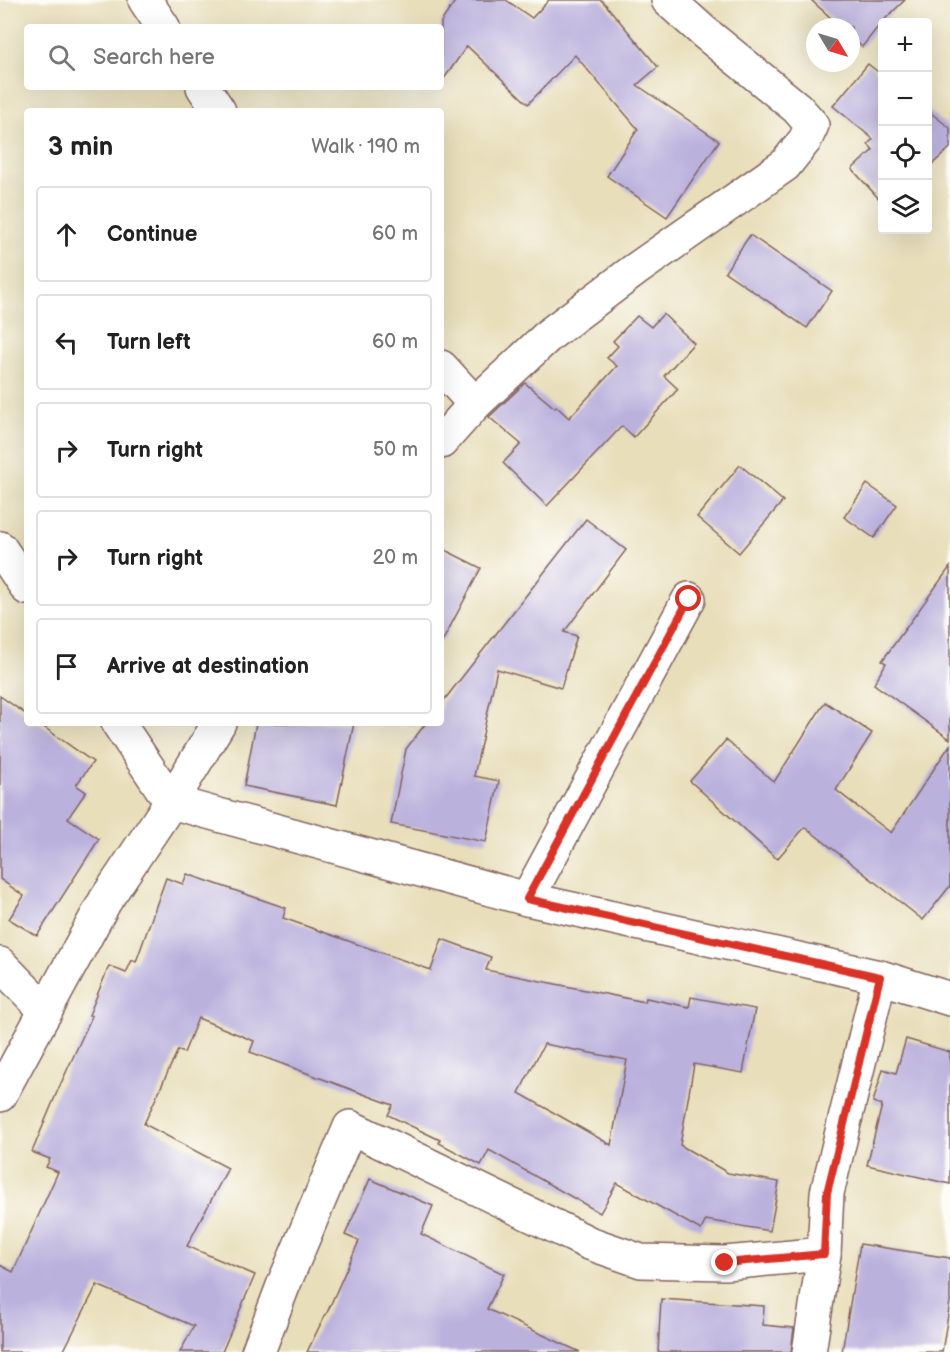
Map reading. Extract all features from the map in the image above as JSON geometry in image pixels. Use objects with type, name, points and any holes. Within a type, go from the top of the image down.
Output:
[{"type":"street","points":[[145,0],[161,24]]},
{"type":"street","points":[[444,439],[475,404],[550,334],[635,270],[785,165],[805,141],[812,125],[797,108],[668,0]]},
{"type":"street","points":[[205,90],[217,108]]},
{"type":"street","points":[[444,370],[475,404]]},
{"type":"street","points":[[0,548],[24,584]]},
{"type":"street","points":[[527,899],[689,599]]},
{"type":"street","points":[[120,726],[171,802],[527,899],[880,977],[950,999]]},
{"type":"street","points":[[0,1095],[105,901],[171,802],[217,726]]},
{"type":"street","points":[[0,964],[46,1011]]},
{"type":"street","points":[[809,1352],[824,1254],[827,1193],[880,977]]},
{"type":"street","points":[[258,1352],[283,1286],[350,1127],[590,1243],[641,1261],[725,1263],[824,1254]]},
{"type":"building","points":[[456,0],[506,0],[532,18],[549,0],[601,0],[658,67],[637,85],[719,141],[667,217],[607,176],[638,129],[575,55],[528,104],[467,46],[444,79],[444,24],[441,22]]},
{"type":"building","points":[[811,0],[905,0],[886,18],[878,18],[878,27],[862,47],[860,45],[860,18],[831,18]]},
{"type":"building","points":[[868,64],[878,72],[878,198],[852,169],[873,150],[868,144],[873,139],[833,106]]},
{"type":"building","points":[[932,114],[950,128],[950,148],[932,164]]},
{"type":"building","points":[[750,235],[832,291],[807,328],[725,272]]},
{"type":"building","points":[[663,314],[694,343],[664,376],[678,389],[634,437],[622,426],[547,506],[503,463],[521,444],[489,417],[525,383],[569,418],[617,366],[607,358],[618,346],[613,341],[637,316],[651,327]]},
{"type":"building","points":[[740,465],[783,501],[739,553],[697,517]]},
{"type":"building","points":[[867,484],[897,505],[874,538],[844,517]]},
{"type":"building","points":[[586,519],[626,550],[564,632],[577,636],[561,688],[497,669],[474,776],[499,781],[486,842],[391,824],[406,749],[424,726],[444,726],[444,700]]},
{"type":"building","points":[[444,550],[481,568],[444,638]]},
{"type":"building","points":[[950,567],[950,739],[874,684],[886,663],[882,661]]},
{"type":"building","points":[[0,696],[24,713],[24,726],[42,726],[93,762],[76,785],[86,792],[68,818],[99,839],[37,936],[9,919],[24,896],[0,879]]},
{"type":"building","points":[[825,702],[872,733],[836,790],[891,833],[950,745],[950,886],[923,920],[805,827],[777,859],[690,781],[726,740],[774,782]]},
{"type":"building","points":[[255,726],[353,726],[337,805],[244,786]]},
{"type":"building","points":[[187,874],[286,908],[283,918],[431,970],[442,939],[491,957],[486,970],[645,1002],[646,998],[689,1007],[691,997],[755,1009],[743,1073],[694,1064],[680,1145],[728,1173],[779,1182],[770,1231],[706,1220],[701,1230],[617,1183],[600,1213],[489,1150],[481,1165],[439,1143],[440,1140],[388,1115],[393,1105],[250,1052],[254,1041],[198,1018],[184,1053],[178,1050],[144,1124],[228,1168],[187,1246],[255,1275],[222,1352],[180,1352],[194,1326],[97,1285],[63,1352],[0,1352],[0,1265],[13,1272],[58,1172],[46,1167],[50,1159],[32,1152],[92,1016],[89,1015],[109,966],[126,973],[132,960],[136,962],[166,878],[183,884]],"holes":[[[544,1044],[627,1060],[611,1145],[519,1093]]]},
{"type":"building","points":[[906,1039],[950,1052],[950,1184],[867,1165],[882,1105],[873,1102],[883,1069],[896,1073]]},
{"type":"building","points":[[370,1179],[433,1206],[421,1234],[504,1274],[487,1309],[580,1352],[307,1352],[359,1241],[345,1235]]},
{"type":"building","points":[[860,1244],[950,1258],[950,1302],[942,1352],[842,1352]]},
{"type":"building","points":[[661,1299],[764,1306],[763,1325],[794,1328],[791,1352],[658,1352]]},
{"type":"route","points":[[689,599],[527,899],[880,977],[827,1193],[824,1254],[725,1263]]}]
